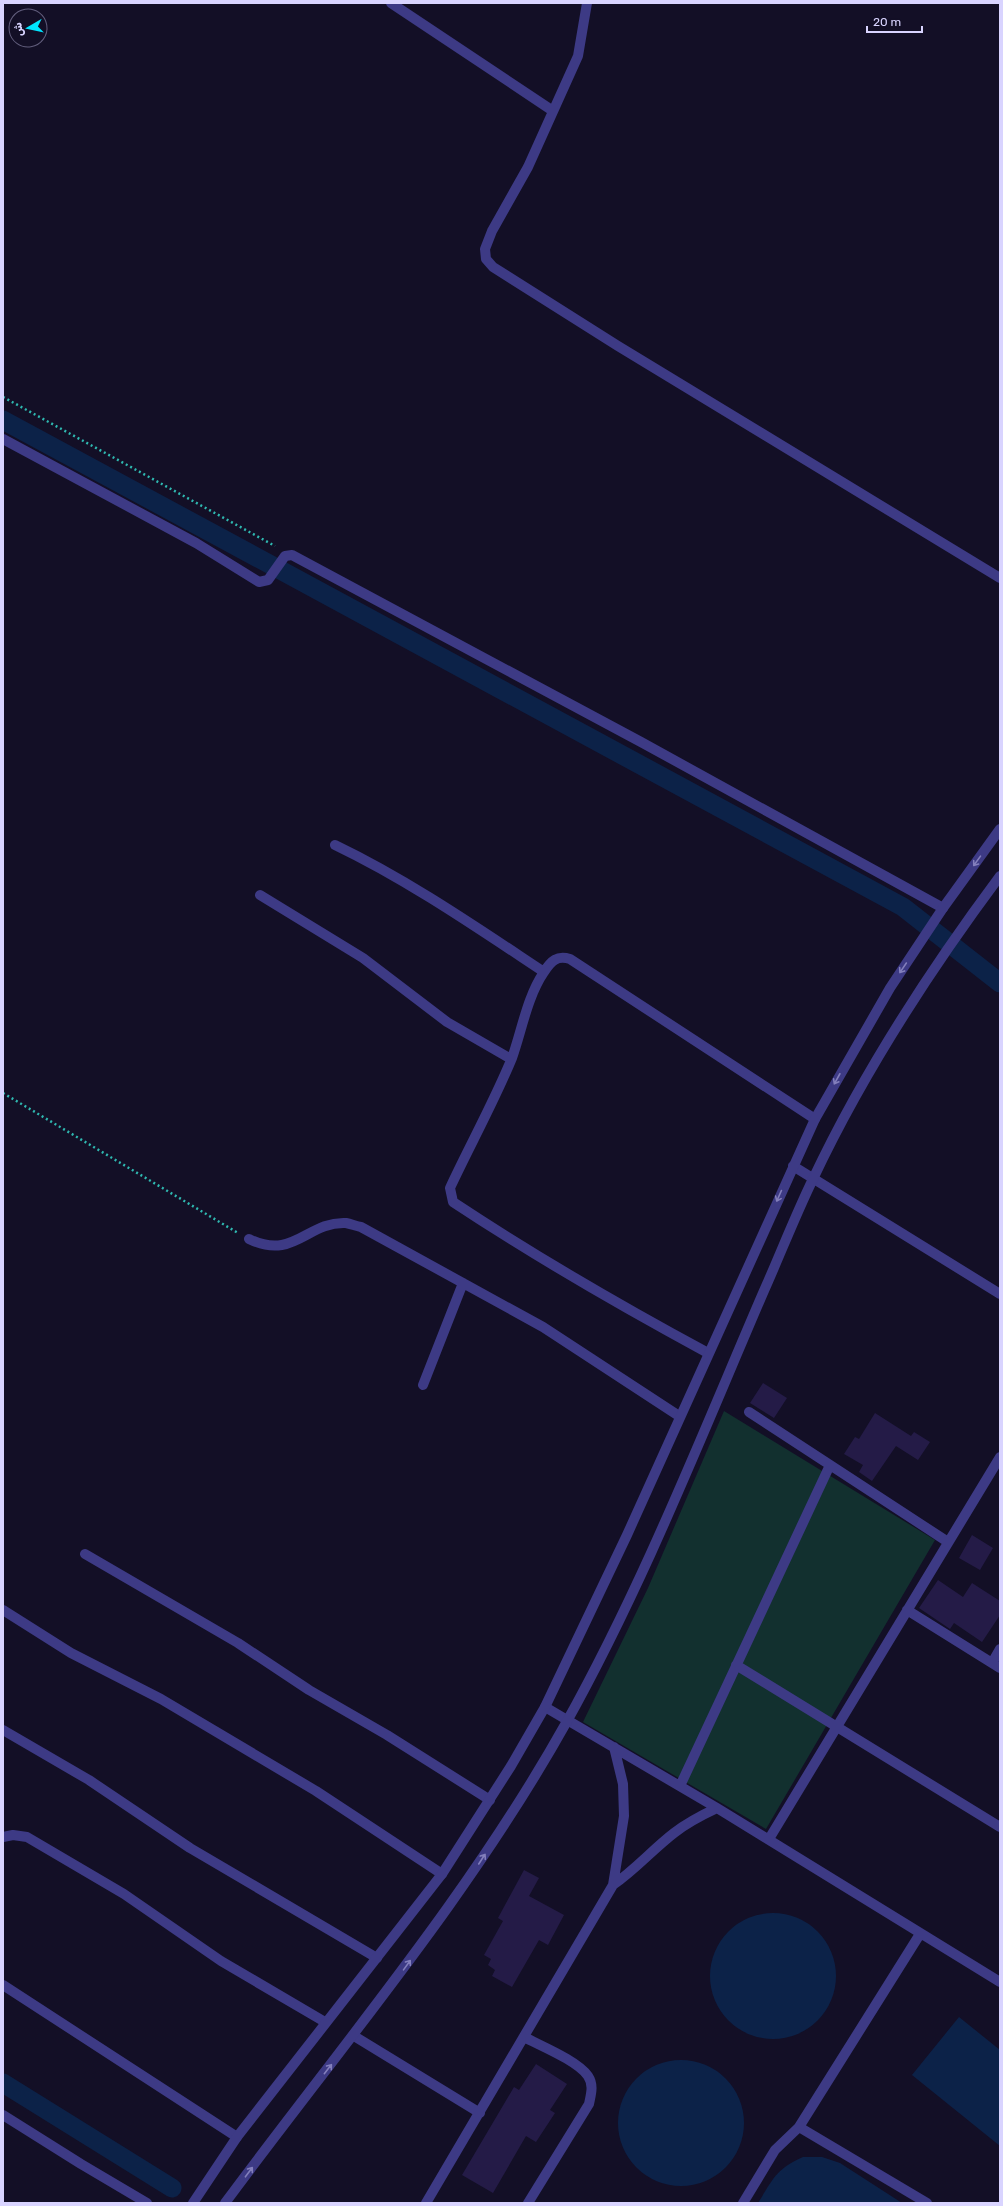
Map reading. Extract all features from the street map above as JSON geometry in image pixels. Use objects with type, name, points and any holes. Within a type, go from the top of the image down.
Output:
[{"type":"street","points":[[391,3],[553,111]]},
{"type":"street","points":[[587,3],[578,56],[528,167],[492,231],[485,249],[486,259],[493,267],[618,346],[1000,578]]},
{"type":"street","points":[[3,438],[196,543],[259,582],[263,582],[272,577],[285,556],[292,555],[648,746],[943,908]]},
{"type":"street","points":[[193,2203],[237,2137],[325,2022],[442,1874],[490,1800],[545,1708],[627,1535],[815,1119],[890,988],[943,908],[1000,829]]},
{"type":"street","points":[[335,845],[368,861],[436,900],[544,972]]},
{"type":"street","points":[[225,2203],[354,2036],[461,1892],[526,1790],[567,1721],[632,1591],[813,1178],[859,1091],[928,977],[1000,876]]},
{"type":"street","points":[[260,895],[363,958],[447,1022],[511,1059]]},
{"type":"street","points":[[708,1353],[537,1257],[453,1202],[450,1188],[511,1059],[536,987],[544,972],[555,959],[562,957],[570,959],[815,1119]]},
{"type":"street","points":[[793,1166],[1000,1294]]},
{"type":"street","points":[[249,1239],[270,1247],[277,1247],[287,1245],[329,1225],[346,1223],[361,1227],[543,1327],[680,1416]]},
{"type":"street","points":[[423,1385],[463,1283]]},
{"type":"street","points":[[749,1412],[948,1542]]},
{"type":"street","points":[[769,1840],[906,1610],[1000,1457]]},
{"type":"street","points":[[680,1786],[830,1465]]},
{"type":"street","points":[[85,1554],[238,1643],[308,1690],[387,1735],[490,1800]]},
{"type":"street","points":[[3,1610],[72,1653],[161,1699],[316,1791],[442,1874]]},
{"type":"street","points":[[906,1610],[996,1665],[1000,1649]]},
{"type":"street","points":[[736,1665],[1000,1827]]},
{"type":"street","points":[[545,1708],[717,1808],[1000,1982]]},
{"type":"street","points":[[3,1730],[89,1780],[190,1848],[377,1958]]},
{"type":"street","points":[[426,2203],[613,1885],[624,1816],[623,1784],[614,1747]]},
{"type":"street","points":[[613,1885],[634,1870],[674,1833],[693,1819],[717,1808]]},
{"type":"street","points":[[3,1837],[13,1835],[27,1837],[124,1894],[221,1961],[325,2022]]},
{"type":"street","points":[[743,2203],[775,2150],[799,2127],[920,1934]]},
{"type":"street","points":[[3,1985],[237,2137]]},
{"type":"street","points":[[354,2036],[480,2113]]},
{"type":"street","points":[[524,2037],[577,2066],[588,2077],[592,2091],[589,2104],[528,2203]]},
{"type":"street","points":[[3,2115],[147,2203]]},
{"type":"street","points":[[799,2127],[927,2203]]},
{"type":"path","points":[[3,397],[292,555]]},
{"type":"path","points":[[3,1093],[249,1239]]},
{"type":"green space","points":[[724,1411],[935,1540],[766,1829],[583,1722],[648,1588]]},
{"type":"water","points":[[779,1913],[803,1920],[818,1931],[829,1946],[835,1964],[835,1988],[829,2006],[818,2021],[803,2032],[785,2038],[767,2039],[743,2032],[728,2021],[717,2006],[711,1988],[710,1970],[717,1946],[728,1931],[743,1920],[761,1914]]},
{"type":"water","points":[[959,2017],[1000,2050],[1000,2146],[912,2075]]},
{"type":"water","points":[[687,2060],[711,2067],[726,2078],[737,2093],[743,2111],[743,2135],[737,2153],[726,2168],[711,2179],[693,2185],[675,2186],[651,2179],[636,2168],[625,2153],[619,2135],[618,2117],[625,2093],[636,2078],[651,2067],[669,2061]]},
{"type":"water","points":[[803,2157],[822,2157],[840,2163],[902,2203],[758,2203],[781,2170]]},
{"type":"building","points":[[763,1383],[787,1398],[774,1418],[750,1403]]},
{"type":"building","points":[[875,1413],[911,1436],[914,1432],[930,1442],[918,1460],[896,1446],[872,1481],[859,1472],[863,1465],[844,1454],[855,1437],[859,1439]]},
{"type":"building","points":[[972,1535],[993,1548],[980,1570],[959,1558]]},
{"type":"building","points":[[938,1580],[963,1597],[972,1583],[1000,1601],[1000,1615],[982,1642],[954,1623],[950,1629],[919,1608]]},
{"type":"building","points":[[524,1870],[539,1878],[529,1896],[564,1915],[548,1945],[539,1940],[512,1987],[492,1976],[495,1970],[488,1965],[491,1959],[484,1955],[503,1921],[498,1918]]},
{"type":"building","points":[[536,2064],[567,2084],[550,2110],[555,2113],[536,2142],[526,2136],[493,2193],[462,2175],[514,2087],[519,2090]]},
{"type":"waterway","points":[[3,420],[903,907],[1000,983]]},
{"type":"waterway","points":[[3,2083],[172,2188]]}]
